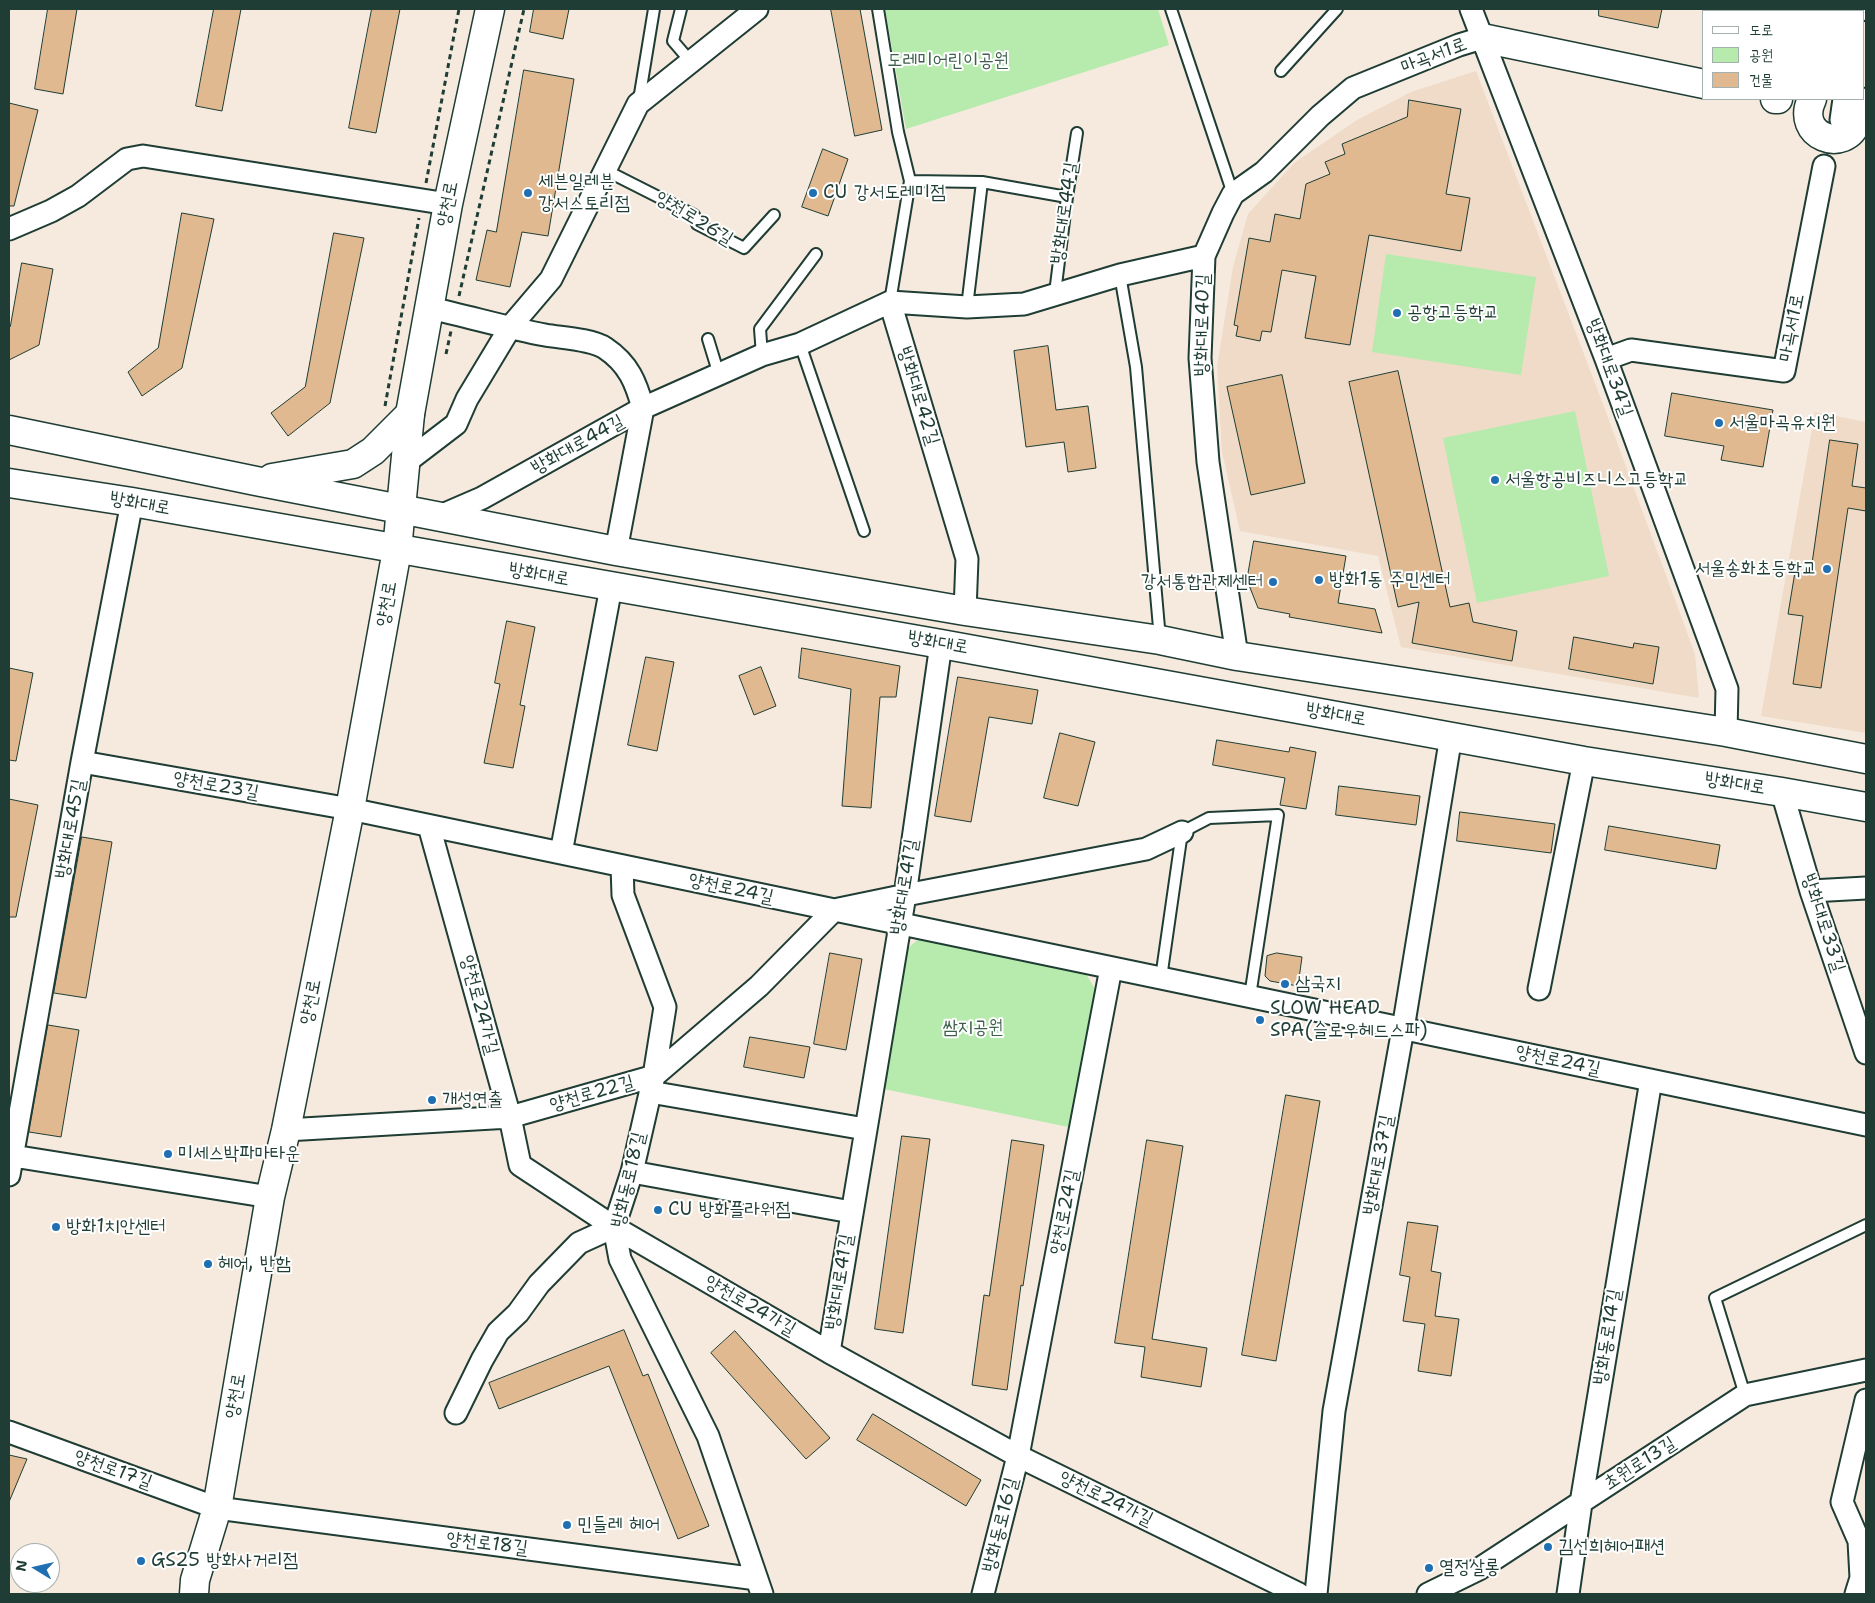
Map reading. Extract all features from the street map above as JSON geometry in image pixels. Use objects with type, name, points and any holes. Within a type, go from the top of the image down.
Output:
[{"type":"main road","name":"양천로","points":[[193,1590],[217,1508],[270,1197],[286,1130],[350,809],[397,550],[410,414],[429,308],[435,202],[490,9]]},
{"type":"main road","name":"마곡서1로","points":[[1482,38],[1702,84]]},
{"type":"main road","points":[[1812,100],[1808,107],[1809,122],[1818,134],[1831,139],[1846,136],[1855,127],[1859,114],[1858,105],[1847,106]]},
{"type":"main road","points":[[1847,106],[1866,130]]},
{"type":"main road","points":[[256,481],[353,464],[373,451],[410,414]]},
{"type":"main road","name":"방화대로","points":[[9,430],[256,481],[616,551],[965,610],[1160,640],[1237,656],[1726,732],[1866,758]]},
{"type":"main road","name":"방화대로","points":[[9,483],[132,502],[941,644],[1584,761],[1866,807]]},
{"type":"street","points":[[405,463],[456,424],[467,399],[511,326],[551,279],[638,104],[757,9]]},
{"type":"street","name":"방화대로34길","points":[[1472,9],[1606,358],[1727,689],[1726,732]]},
{"type":"street","name":"마곡서1로","points":[[1233,194],[1264,172],[1320,116],[1353,88],[1459,45],[1482,38]]},
{"type":"street","points":[[9,229],[78,196],[127,159],[143,156],[435,202]]},
{"type":"street","name":"마곡서1로","points":[[1606,358],[1631,350],[1784,371],[1824,166]]},
{"type":"street","name":"방화대로40길","points":[[1233,194],[1204,256],[1200,358],[1208,462],[1237,656]]},
{"type":"street","name":"방화대로44길","points":[[438,517],[482,498],[643,408],[762,355],[800,344],[890,302],[967,307],[1024,304],[1055,293],[1120,275],[1204,256]]},
{"type":"street","name":"방화대로42길","points":[[890,302],[967,559],[965,610]]},
{"type":"street","points":[[429,308],[545,335],[571,338],[604,348],[628,368],[643,408],[616,551]]},
{"type":"street","name":"방화대로45길","points":[[10,1163],[82,762],[132,502]]},
{"type":"street","points":[[561,853],[611,587]]},
{"type":"street","name":"방화대로41길","points":[[829,1352],[905,895],[941,644]]},
{"type":"street","name":"방화대로37길","points":[[1316,1594],[1334,1411],[1403,1029],[1451,736]]},
{"type":"street","points":[[1539,989],[1584,761]]},
{"type":"street","name":"양천로23길","points":[[82,762],[350,809]]},
{"type":"street","name":"방화대로33길","points":[[1782,792],[1811,891],[1866,1053]]},
{"type":"street","name":"양천로24길","points":[[350,809],[1866,1125]]},
{"type":"street","name":"양천로24가길","points":[[429,826],[510,1117],[520,1165],[614,1227],[829,1352],[1018,1456],[1299,1594]]},
{"type":"street","points":[[834,910],[1146,849],[1182,832]]},
{"type":"street","name":"방화동로18길","points":[[622,866],[623,895],[664,1008],[652,1084],[632,1172],[614,1227],[620,1259],[708,1436],[759,1586]]},
{"type":"street","points":[[1811,891],[1866,888]]},
{"type":"street","name":"양천로22길","points":[[286,1130],[510,1117],[652,1084],[758,986],[834,910]]},
{"type":"street","name":"양천로24길","points":[[1018,1456],[1112,968]]},
{"type":"street","name":"방화동로14길","points":[[1568,1594],[1580,1503],[1651,1080]]},
{"type":"street","points":[[652,1084],[865,1129]]},
{"type":"street","points":[[10,1163],[270,1197]]},
{"type":"street","name":"방화대로41길","points":[[632,1172],[851,1212]]},
{"type":"street","points":[[456,1413],[498,1332],[518,1313],[539,1284],[579,1244],[614,1227]]},
{"type":"street","name":"초원로13길","points":[[1428,1594],[1479,1569],[1745,1395],[1866,1370]]},
{"type":"street","points":[[1856,1594],[1861,1578],[1859,1541],[1842,1502],[1866,1400]]},
{"type":"street","name":"양천로17길","points":[[9,1432],[217,1508]]},
{"type":"street","name":"방화동로16길","points":[[983,1594],[1018,1456]]},
{"type":"street","name":"양천로18길","points":[[217,1508],[759,1586]]},
{"type":"lane","points":[[638,104],[654,9]]},
{"type":"lane","points":[[681,9],[673,41],[691,62]]},
{"type":"lane","name":"방화대로42길","points":[[878,9],[898,132],[910,181],[890,302]]},
{"type":"lane","points":[[1171,9],[1233,194]]},
{"type":"lane","points":[[1282,71],[1337,9]]},
{"type":"lane","name":"방화대로44길","points":[[1055,293],[1077,133]]},
{"type":"lane","name":"양천로26길","points":[[605,170],[694,215],[697,224],[744,248],[774,216]]},
{"type":"lane","points":[[910,181],[982,182],[1067,197]]},
{"type":"lane","points":[[967,307],[982,182]]},
{"type":"lane","points":[[762,355],[760,329],[816,254]]},
{"type":"lane","points":[[1120,275],[1136,367],[1160,640]]},
{"type":"lane","points":[[708,340],[719,375]]},
{"type":"lane","points":[[800,344],[864,531]]},
{"type":"lane","points":[[1161,978],[1182,832],[1208,818],[1278,816],[1250,996]]},
{"type":"lane","points":[[1745,1395],[1714,1298],[1866,1226]]},
{"type":"path","points":[[384,412],[435,202],[459,9]]},
{"type":"path","points":[[445,359],[524,9]]},
{"type":"shaded area","points":[[1476,71],[1603,404],[1695,654],[1699,698],[1401,647],[1378,556],[1240,531],[1222,452],[1217,367],[1233,267],[1248,214],[1294,163],[1357,120],[1411,92]]},
{"type":"shaded area","name":"서울송화초등학교","points":[[1815,412],[1866,422],[1866,733],[1761,716]]},
{"type":"green space","name":"도레미어린이공원","points":[[885,9],[1158,9],[1169,45],[906,129]]},
{"type":"green space","points":[[1386,254],[1536,277],[1521,375],[1372,352]]},
{"type":"green space","points":[[1575,411],[1609,576],[1477,603],[1443,438]]},
{"type":"green space","name":"쌈지공원","points":[[921,937],[1086,974],[1100,997],[1073,1128],[879,1088],[901,954]]},
{"type":"building","points":[[48,9],[77,9],[63,94],[35,89]]},
{"type":"building","points":[[214,9],[241,9],[222,111],[196,106]]},
{"type":"building","points":[[372,9],[400,9],[376,133],[349,128]]},
{"type":"building","points":[[534,9],[569,9],[563,39],[530,32]]},
{"type":"building","points":[[831,9],[860,9],[882,130],[855,136]]},
{"type":"building","points":[[1599,9],[1662,9],[1658,28],[1599,16]]},
{"type":"building","points":[[524,70],[574,79],[548,236],[522,232],[510,287],[476,280],[487,230],[496,232]]},
{"type":"building","points":[[1409,100],[1461,109],[1446,194],[1470,198],[1461,251],[1369,235],[1350,345],[1305,338],[1316,276],[1282,270],[1271,332],[1262,331],[1260,341],[1236,336],[1238,326],[1234,325],[1249,238],[1270,242],[1275,214],[1300,219],[1306,184],[1330,174],[1325,162],[1345,154],[1342,144],[1407,117]]},
{"type":"building","points":[[9,103],[38,110],[14,206],[9,206]]},
{"type":"building","points":[[823,149],[848,159],[828,216],[802,207]]},
{"type":"building","points":[[182,213],[214,219],[182,368],[142,396],[128,372],[158,348]]},
{"type":"building","points":[[334,233],[364,238],[330,403],[288,436],[271,413],[305,387]]},
{"type":"building","points":[[22,263],[53,269],[39,345],[9,360],[9,328]]},
{"type":"building","points":[[1048,346],[1056,410],[1088,406],[1096,468],[1068,472],[1064,442],[1026,447],[1014,351]]},
{"type":"building","points":[[1398,371],[1450,607],[1469,603],[1473,622],[1517,631],[1512,661],[1412,643],[1419,602],[1398,607],[1349,382]]},
{"type":"building","points":[[1282,375],[1305,483],[1251,495],[1227,387]]},
{"type":"building","name":"서울마곡유치원","points":[[1672,393],[1773,410],[1763,467],[1721,460],[1724,446],[1665,436]]},
{"type":"building","name":"서울송화초등학교","points":[[1830,440],[1858,444],[1852,486],[1866,488],[1866,511],[1848,508],[1821,688],[1793,684],[1803,616],[1788,614],[1795,572],[1810,575]]},
{"type":"building","points":[[1254,541],[1346,556],[1338,603],[1375,609],[1382,633],[1289,617],[1290,614],[1258,608],[1247,580]]},
{"type":"building","points":[[507,621],[535,627],[520,705],[525,706],[513,768],[484,763],[500,684],[495,683]]},
{"type":"building","points":[[1574,637],[1633,648],[1634,643],[1659,647],[1653,684],[1569,669]]},
{"type":"building","points":[[802,648],[900,666],[896,697],[880,697],[871,808],[842,806],[851,689],[799,678]]},
{"type":"building","points":[[646,657],[674,662],[657,751],[628,745]]},
{"type":"building","points":[[761,667],[776,706],[754,715],[739,676]]},
{"type":"building","points":[[9,668],[33,673],[16,761],[9,760]]},
{"type":"building","points":[[958,677],[1038,690],[1032,724],[989,717],[971,822],[935,816]]},
{"type":"building","points":[[1060,733],[1095,742],[1078,806],[1044,798]]},
{"type":"building","points":[[1217,740],[1289,752],[1290,747],[1316,752],[1306,809],[1280,805],[1285,778],[1213,765]]},
{"type":"building","points":[[1339,786],[1420,796],[1416,825],[1336,815]]},
{"type":"building","points":[[9,799],[38,805],[16,917],[9,917]]},
{"type":"building","points":[[1460,812],[1555,824],[1551,853],[1457,841]]},
{"type":"building","points":[[1609,826],[1720,845],[1716,869],[1605,850]]},
{"type":"building","points":[[82,837],[112,842],[86,998],[54,993]]},
{"type":"building","points":[[830,953],[862,959],[846,1050],[814,1044]]},
{"type":"building","points":[[1277,953],[1302,957],[1298,986],[1270,981],[1265,976],[1267,956]]},
{"type":"building","points":[[48,1025],[79,1030],[61,1137],[29,1132]]},
{"type":"building","points":[[750,1037],[810,1047],[804,1078],[744,1067]]},
{"type":"building","points":[[1286,1095],[1320,1101],[1276,1361],[1242,1355]]},
{"type":"building","points":[[902,1136],[930,1139],[903,1333],[875,1329]]},
{"type":"building","points":[[1012,1140],[1044,1145],[1023,1286],[1021,1285],[1007,1390],[972,1385],[984,1295],[989,1296]]},
{"type":"building","points":[[1147,1140],[1183,1146],[1152,1339],[1207,1348],[1201,1387],[1141,1377],[1145,1347],[1115,1343]]},
{"type":"building","points":[[1408,1222],[1438,1226],[1431,1271],[1441,1273],[1435,1316],[1459,1319],[1451,1376],[1418,1371],[1425,1324],[1403,1321],[1410,1277],[1400,1275]]},
{"type":"building","points":[[624,1330],[643,1376],[648,1374],[709,1526],[678,1539],[609,1366],[499,1409],[489,1383]]},
{"type":"building","points":[[735,1331],[830,1438],[806,1459],[711,1353]]},
{"type":"building","points":[[873,1414],[981,1480],[966,1506],[857,1440]]},
{"type":"building","points":[[9,1455],[27,1459],[9,1502]]},
{"type":"place","name":"세븐일레븐 강서스토리점","points":[[528,193]]},
{"type":"place","name":"CU 강서도레미점","points":[[813,193]]},
{"type":"place","name":"공항고등학교","points":[[1397,313]]},
{"type":"place","name":"서울마곡유치원","points":[[1719,423]]},
{"type":"place","name":"서울항공비즈니스고등학교","points":[[1495,480]]},
{"type":"place","name":"서울송화초등학교","points":[[1827,569]]},
{"type":"place","name":"방화1동 주민센터","points":[[1319,580]]},
{"type":"place","name":"강서통합관제센터","points":[[1273,582]]},
{"type":"place","name":"삼국지","points":[[1285,984]]},
{"type":"place","name":"SLOW HEAD SPA(슬로우헤드스파)","points":[[1260,1020]]},
{"type":"place","name":"개성연출","points":[[432,1100]]},
{"type":"place","name":"미세스박파마타운","points":[[168,1154]]},
{"type":"place","name":"CU 방화플라워점","points":[[658,1210]]},
{"type":"place","name":"방화1치안센터","points":[[56,1227]]},
{"type":"place","name":"헤어, 반함","points":[[208,1264]]},
{"type":"place","name":"민들레 헤어","points":[[567,1525]]},
{"type":"place","name":"김선희헤어패션","points":[[1548,1547]]},
{"type":"place","name":"GS25 방화사거리점","points":[[141,1561]]},
{"type":"place","name":"열정살롱","points":[[1429,1568]]}]
